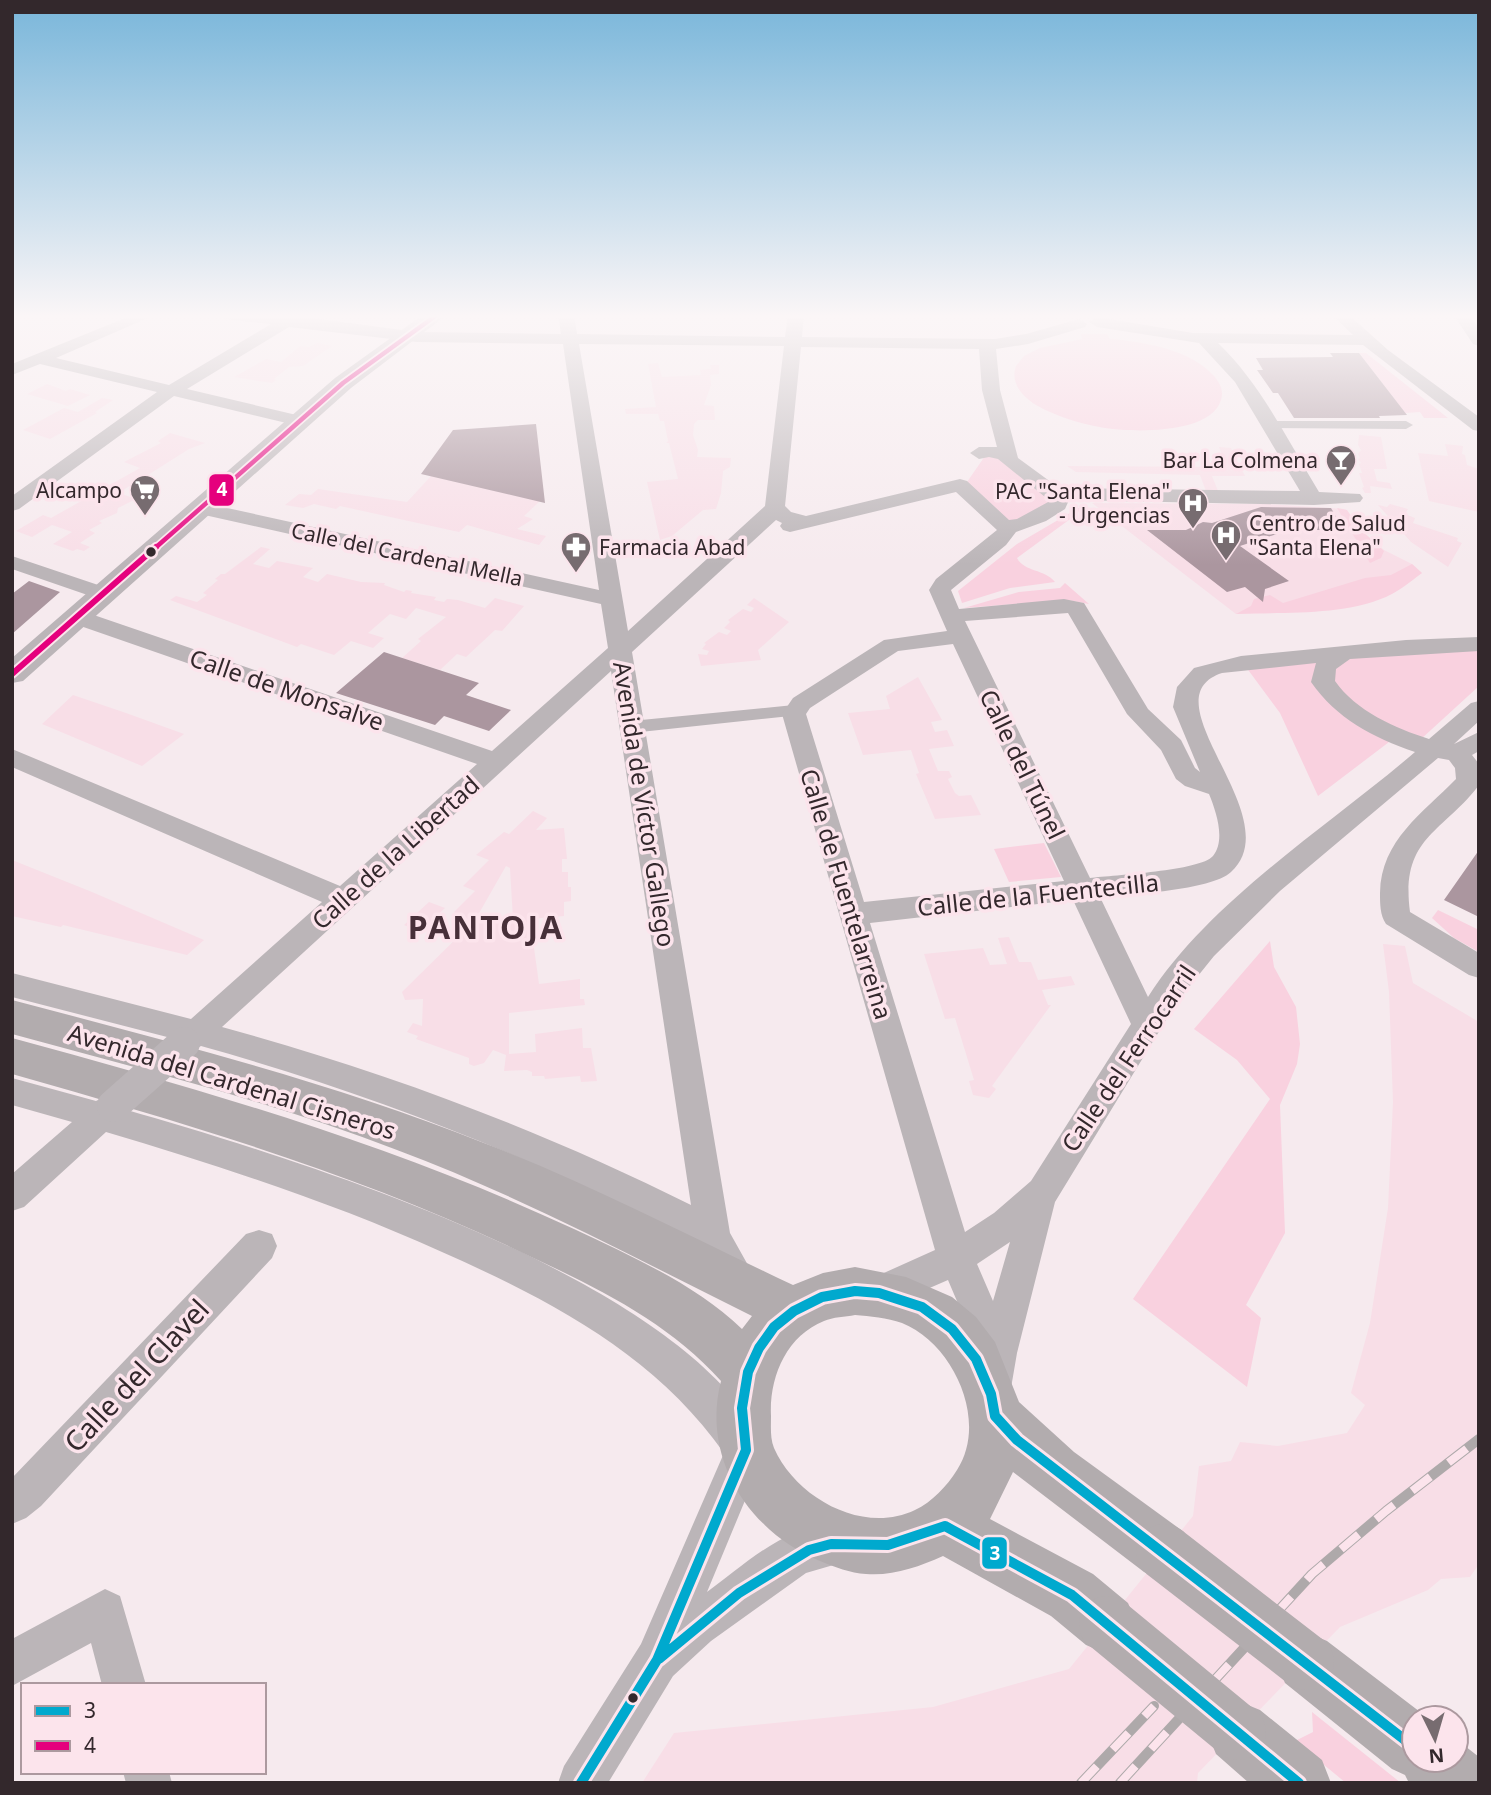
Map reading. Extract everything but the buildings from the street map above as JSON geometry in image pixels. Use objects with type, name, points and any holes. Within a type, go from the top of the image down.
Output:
[{"type":"highway","name":"Avenida del Cardenal Cisneros","points":[[12,1017],[255,1083],[405,1133],[546,1191],[793,1311]]},
{"type":"highway","name":"Avenida del Cardenal Cisneros","points":[[12,1056],[293,1137],[452,1196],[580,1256],[680,1311],[701,1326],[748,1372]]},
{"type":"highway","points":[[994,1388],[996,1438],[992,1458],[974,1496],[945,1526],[908,1543],[867,1547],[826,1537],[790,1514],[763,1482],[746,1450],[742,1408],[748,1372],[759,1348],[774,1327],[793,1311],[822,1297],[855,1291],[879,1293],[922,1307],[952,1329],[976,1359],[994,1388],[1017,1440],[1400,1736]]},
{"type":"highway","points":[[945,1526],[1072,1595],[1299,1783]]},
{"type":"street","points":[[12,505],[163,398]]},
{"type":"street","points":[[201,398],[299,421]]},
{"type":"street","points":[[12,674],[326,398]]},
{"type":"street","name":"Avenida de Víctor Gallego","points":[[580,398],[713,1233],[731,1272],[743,1287]]},
{"type":"street","points":[[786,398],[775,506],[776,510],[788,519],[806,522]]},
{"type":"street","points":[[960,485],[999,524],[1008,529],[1021,526],[1059,505],[1060,499],[1018,468],[1009,458],[998,422],[995,398]]},
{"type":"street","points":[[1253,398],[1314,499]]},
{"type":"street","points":[[1442,398],[1475,423]]},
{"type":"street","points":[[960,485],[998,422]]},
{"type":"street","points":[[1270,425],[1406,425]]},
{"type":"street","points":[[979,453],[994,452],[1009,458]]},
{"type":"street","points":[[742,540],[960,485]]},
{"type":"street","points":[[1053,494],[1353,498]]},
{"type":"street","name":"Calle de la Libertad","points":[[12,1196],[497,762],[770,515],[775,506]]},
{"type":"street","name":"Calle del Cardenal Mella","points":[[200,508],[613,600]]},
{"type":"street","name":"Calle del Túnel","points":[[1008,529],[999,541],[940,590],[1146,1023]]},
{"type":"street","points":[[12,562],[102,594]]},
{"type":"street","points":[[631,727],[794,711],[801,702],[892,645],[955,626],[1064,606],[1076,608],[1139,714],[1172,746],[1185,773],[1194,780],[1220,788]]},
{"type":"street","name":"Calle de Monsalve","points":[[77,617],[497,762]]},
{"type":"street","points":[[1220,788],[1185,707],[1186,694],[1192,681],[1205,671],[1227,665],[1345,652],[1479,644]]},
{"type":"street","points":[[1345,652],[1329,663],[1322,676],[1324,687],[1333,698],[1364,719],[1456,747],[1468,767],[1469,780],[1424,823],[1402,855],[1392,887],[1396,917],[1479,967]]},
{"type":"street","name":"Calle del Ferrocarril","points":[[994,1388],[1031,1220],[1043,1189],[1146,1023],[1178,978],[1250,902],[1312,848],[1456,747],[1479,708]]},
{"type":"street","name":"Calle de Fuentelarreina","points":[[794,711],[956,1256]]},
{"type":"street","points":[[12,757],[343,899]]},
{"type":"street","name":"Calle de la Fuentecilla","points":[[853,914],[1197,876],[1221,867],[1234,840],[1220,788]]},
{"type":"street","name":"Avenida del Cardenal Cisneros","points":[[12,985],[190,1037],[358,1081],[456,1116],[591,1173],[713,1233]]},
{"type":"street","points":[[12,1091],[107,1111],[329,1188],[424,1226],[534,1278],[606,1316],[650,1346],[699,1389],[728,1422],[746,1450],[657,1660],[581,1783]]},
{"type":"street","name":"Calle del Ferrocarril","points":[[879,1293],[919,1279],[956,1256],[1003,1226],[1043,1189]]},
{"type":"street","name":"Calle del Clavel","points":[[12,1504],[27,1492],[259,1246]]},
{"type":"street","points":[[956,1256],[994,1388]]},
{"type":"street","points":[[657,1660],[696,1626],[791,1558],[803,1551],[825,1545],[853,1544]]},
{"type":"street","points":[[12,1664],[105,1611],[123,1683]]},
{"type":"shaded area","points":[[40,398],[84,398],[68,406]]},
{"type":"shaded area","points":[[102,398],[113,400],[95,412],[97,413],[50,439],[23,430],[64,408],[78,412]]},
{"type":"shaded area","points":[[654,398],[707,398],[704,405],[714,406],[715,420],[698,420],[694,424],[697,457],[731,458],[730,467],[723,471],[716,509],[703,510],[672,536],[660,540],[647,482],[678,479],[669,443],[666,443],[668,441],[664,421],[660,421],[658,414],[626,414],[625,409],[656,407]]},
{"type":"shaded area","points":[[1026,398],[1222,398],[1215,411],[1204,419],[1156,430],[1113,429],[1083,424],[1054,414]]},
{"type":"shaded area","points":[[1393,398],[1422,398],[1448,418],[1424,418],[1420,412],[1405,413]]},
{"type":"shaded area","points":[[170,433],[205,443],[189,449],[140,480],[153,485],[150,489],[131,485],[119,493],[136,499],[118,508],[117,513],[99,521],[102,523],[89,530],[95,533],[80,543],[90,547],[84,551],[73,551],[53,544],[72,532],[52,525],[32,537],[16,531],[43,515],[51,518],[140,468],[124,462],[161,443],[158,441]]},
{"type":"shaded area","points":[[1359,435],[1381,437],[1387,469],[1374,469],[1377,481],[1390,483],[1392,489],[1370,486],[1371,493],[1365,493],[1359,473],[1362,473],[1358,459],[1361,450],[1358,445]]},
{"type":"shaded area","points":[[1445,444],[1463,446],[1462,454],[1465,455],[1467,465],[1479,469],[1479,512],[1429,501],[1418,453],[1448,456]]},
{"type":"shaded area","points":[[1219,447],[1231,448],[1245,476],[1212,476],[1218,491],[1206,491],[1200,475],[1076,472],[1067,466],[1227,467]]},
{"type":"shaded area","points":[[985,456],[995,456],[1053,500],[1018,522],[1009,523],[967,482]]},
{"type":"shaded area","points":[[431,476],[540,501],[524,516],[533,519],[517,529],[546,536],[539,545],[467,525],[459,532],[340,506],[336,509],[314,504],[303,508],[285,505],[299,494],[311,495],[318,489],[407,502]]},
{"type":"shaded area","points":[[1092,503],[1267,504],[1345,509],[1361,530],[1384,550],[1412,564],[1422,573],[1392,594],[1360,604],[1310,611],[1236,614]]},
{"type":"shaded area","points":[[1390,504],[1408,509],[1405,514],[1415,518],[1413,523],[1458,538],[1457,541],[1462,543],[1448,567],[1411,542],[1378,505],[1387,507]]},
{"type":"shaded area","points":[[1082,506],[1077,514],[1017,558],[1024,566],[1055,582],[1010,588],[962,603],[958,591],[1017,544]]},
{"type":"shaded area","points":[[1337,508],[1347,510],[1361,530],[1384,551],[1381,558],[1370,563]]},
{"type":"shaded area","points":[[261,547],[270,549],[253,564],[269,568],[277,561],[313,568],[303,577],[318,582],[327,574],[361,582],[385,583],[384,585],[404,592],[406,590],[436,597],[434,600],[444,602],[447,599],[458,600],[485,608],[495,598],[524,606],[502,631],[495,630],[466,657],[457,654],[440,670],[402,658],[421,641],[418,639],[446,617],[416,608],[406,619],[390,614],[368,633],[384,638],[373,648],[351,641],[334,655],[301,644],[297,647],[170,600],[176,596],[197,602],[207,595],[203,593],[218,580],[215,579]]},
{"type":"shaded area","points":[[1412,564],[1422,573],[1391,595],[1369,603],[1312,612],[1236,614],[1251,606],[1254,599],[1270,595],[1283,603],[1365,578],[1391,575]]},
{"type":"shaded area","points":[[1065,583],[1089,604],[1068,600],[964,608],[1019,592],[1060,588]]},
{"type":"shaded area","points":[[754,598],[789,622],[758,650],[761,660],[701,666],[698,654],[707,655],[709,651],[702,649],[706,644],[704,643],[719,632],[727,635],[731,631],[724,628],[730,622],[728,620],[743,609],[751,612],[754,608],[747,605]]},
{"type":"shaded area","points":[[1479,650],[1479,686],[1420,740],[1366,715],[1331,680],[1335,669],[1352,657]]},
{"type":"shaded area","points":[[1321,660],[1316,666],[1393,739],[1318,796],[1280,713],[1246,667]]},
{"type":"shaded area","points":[[918,677],[942,720],[931,722],[935,732],[947,730],[954,746],[929,749],[938,771],[949,771],[952,777],[948,779],[955,793],[959,796],[971,795],[981,815],[935,819],[916,774],[919,773],[911,750],[863,755],[848,713],[890,709],[886,696]]},
{"type":"shaded area","points":[[73,695],[184,734],[142,766],[42,724]]},
{"type":"shaded area","points":[[533,811],[547,818],[536,830],[564,828],[567,859],[562,859],[562,872],[568,872],[571,901],[564,902],[564,916],[530,919],[539,984],[580,979],[580,999],[584,999],[585,1005],[509,1013],[509,1054],[536,1052],[535,1034],[582,1028],[583,1048],[591,1048],[597,1081],[581,1082],[580,1076],[545,1079],[544,1076],[532,1076],[532,1072],[527,1070],[504,1071],[506,1055],[493,1050],[484,1063],[474,1066],[469,1064],[469,1058],[416,1039],[418,1036],[407,1032],[413,1023],[422,1026],[423,999],[405,1000],[402,992],[473,922],[454,912],[475,891],[463,886],[489,860],[476,855],[504,832],[509,834]],"holes":[[[506,866],[510,868],[513,919],[474,922]]]},
{"type":"shaded area","points":[[1044,843],[1061,877],[1009,882],[994,849]]},
{"type":"shaded area","points":[[12,860],[204,940],[187,955],[63,925],[61,927],[12,916]]},
{"type":"shaded area","points":[[429,902],[445,908],[420,932],[404,925]]},
{"type":"shaded area","points":[[1438,910],[1479,930],[1479,952],[1454,938],[1432,918]]},
{"type":"shaded area","points":[[1009,937],[1019,962],[1031,962],[1038,980],[1071,976],[1075,985],[1042,990],[1048,1005],[1051,1005],[992,1086],[996,1089],[989,1098],[973,1095],[969,1081],[974,1080],[955,1018],[945,1019],[924,954],[983,948],[990,965],[1007,964],[998,938]]},
{"type":"shaded area","points":[[1270,941],[1274,967],[1296,1007],[1300,1044],[1297,1064],[1280,1105],[1285,1233],[1246,1305],[1261,1318],[1247,1387],[1133,1299],[1270,1099],[1237,1060],[1194,1029]]},
{"type":"shaded area","points":[[1383,944],[1405,946],[1413,983],[1479,1022],[1479,1564],[1470,1577],[1441,1579],[1428,1590],[1340,1627],[1198,1773],[1197,1783],[642,1783],[674,1733],[933,1707],[1069,1669],[1193,1516],[1199,1466],[1231,1461],[1240,1442],[1278,1446],[1347,1433],[1365,1405],[1351,1393],[1370,1323],[1388,1208],[1393,1102],[1389,992]]},
{"type":"shaded area","points":[[1312,1712],[1401,1783],[1346,1783],[1295,1741],[1313,1732]]},
{"type":"railway","points":[[1120,1783],[1312,1574],[1386,1511],[1479,1439]]},
{"type":"railway","points":[[1081,1783],[1154,1706]]},
{"type":"transit line","name":"4","points":[[12,674],[326,398]]},
{"type":"transit line","name":"3","points":[[581,1783],[657,1660],[746,1450],[742,1408],[748,1372],[759,1348],[774,1327],[794,1311],[822,1297],[855,1291],[879,1293],[922,1307],[952,1329],[976,1359],[991,1394],[995,1416],[1017,1440],[1400,1736]]},
{"type":"transit line","name":"3","points":[[659,1659],[739,1593],[809,1550],[831,1544],[888,1545],[945,1526],[1072,1595],[1299,1783]]},
{"type":"place","name":"Bar La Colmena","points":[[1341,487]]},
{"type":"place","name":"Alcampo","points":[[145,517]]},
{"type":"place","name":"PAC \"Santa Elena\" - Urgencias","points":[[1193,530]]},
{"type":"place","name":"Centro de Salud \"Santa Elena\"","points":[[1226,562]]},
{"type":"place","name":"Farmacia Abad","points":[[576,574]]},
{"type":"district","name":"PANTOJA","points":[[486,926]]}]
